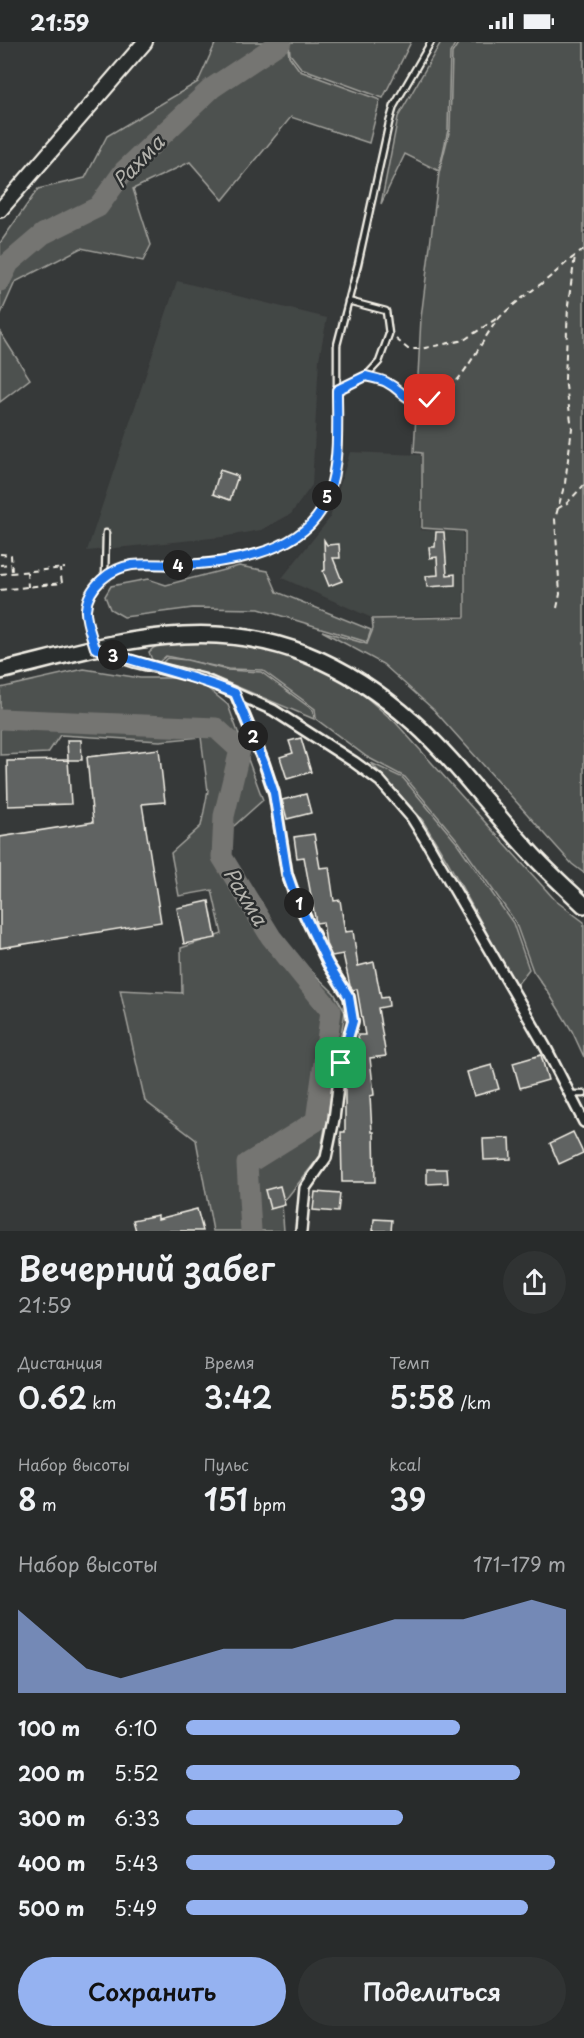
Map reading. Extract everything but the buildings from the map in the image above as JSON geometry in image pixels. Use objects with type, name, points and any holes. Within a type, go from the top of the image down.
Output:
[{"type":"main road","points":[[0,670],[95,648],[154,638],[209,634],[280,644],[314,656],[382,697],[415,723],[530,852],[584,905]]},
{"type":"street","points":[[0,210],[145,42]]},
{"type":"street","points":[[95,648],[134,662],[203,679],[273,710],[380,781],[412,818],[427,842],[584,1122]]},
{"type":"street","points":[[235,693],[274,793],[287,874],[293,891],[328,964],[349,997],[353,1021],[341,1063],[334,1119],[326,1158],[305,1188],[301,1231]]},
{"type":"lane","points":[[95,648],[86,611],[89,597],[105,575],[131,565],[180,565],[233,558],[272,549],[292,540],[309,527],[322,509],[331,484],[337,443],[337,345],[388,123],[394,106],[430,42]]},
{"type":"lane","points":[[337,390],[366,376],[379,362],[389,334],[386,311],[348,301]]},
{"type":"lane","points":[[105,575],[106,533]]},
{"type":"lane","points":[[570,1094],[584,1094]]},
{"type":"path","points":[[389,334],[408,349],[420,349],[464,340],[501,316],[584,250]]},
{"type":"path","points":[[557,608],[560,594],[555,519],[565,483],[572,428],[565,379],[568,305],[575,256]]},
{"type":"path","points":[[366,376],[385,381],[403,396],[415,401],[430,400],[446,392],[464,374],[482,340],[501,316]]},
{"type":"path","points":[[557,509],[567,504],[583,487]]},
{"type":"path","points":[[0,554],[11,555],[12,573]]},
{"type":"path","points":[[0,565],[11,564]]},
{"type":"path","points":[[0,574],[65,568]]},
{"type":"path","points":[[0,590],[62,583],[60,569]]},
{"type":"path","points":[[27,572],[28,587]]},
{"type":"shaded area","points":[[216,42],[287,42],[289,56],[300,71],[380,100],[369,143],[291,117],[223,200],[190,162],[133,189],[151,245],[143,261],[81,248],[15,282],[0,316],[0,243],[38,189],[85,178],[107,136],[198,82]]},
{"type":"shaded area","points":[[289,42],[411,42],[383,98],[301,68],[290,54]]},
{"type":"shaded area","points":[[441,42],[456,42],[450,53],[448,130],[439,171],[405,154],[381,204],[398,117]]},
{"type":"shaded area","points":[[459,42],[584,42],[584,873],[572,864],[434,710],[383,664],[322,631],[367,644],[373,629],[372,619],[465,617],[465,531],[422,528],[422,453],[414,452],[421,318],[439,173],[450,129],[452,53]]},
{"type":"shaded area","points":[[177,281],[327,318],[319,359],[312,485],[291,514],[261,530],[222,537],[87,551]]},
{"type":"shaded area","points":[[0,332],[30,379],[0,402]]},
{"type":"shaded area","points":[[350,452],[421,455],[420,530],[463,532],[464,615],[372,618],[282,578],[330,518]]},
{"type":"shaded area","points":[[239,566],[268,571],[277,592],[371,630],[367,642],[259,609],[193,608],[124,617],[110,609],[105,596],[111,586],[148,579],[166,585]]},
{"type":"shaded area","points":[[217,640],[268,647],[313,661],[353,686],[396,723],[556,901],[584,922],[584,1057],[572,1031],[533,971],[515,921],[459,842],[405,777],[367,757],[316,719],[315,709],[262,670],[228,669],[166,656],[159,662],[152,660],[149,652],[171,641]]},
{"type":"shaded area","points":[[167,658],[187,660],[227,670],[261,672],[313,710],[314,719],[212,676],[162,663]]},
{"type":"shaded area","points":[[84,669],[140,678],[195,678],[228,705],[263,800],[216,842],[262,903],[275,936],[334,993],[345,1012],[320,1156],[282,1204],[284,1231],[213,1231],[196,1140],[145,1101],[120,990],[182,993],[181,948],[222,934],[212,890],[179,896],[171,853],[201,826],[208,791],[201,737],[160,741],[60,735],[48,753],[0,755],[0,688]]},
{"type":"shaded area","points":[[371,763],[403,778],[457,843],[513,923],[529,969],[516,986],[448,862],[421,818]]},
{"type":"waterway","name":"Рахма","points":[[0,281],[9,263],[43,234],[98,207],[124,171],[212,88],[281,42]]},
{"type":"waterway","name":"Рахма","points":[[0,719],[216,728],[240,750],[224,816],[222,857],[271,937],[331,1011],[316,1121],[247,1164],[251,1231]]},
{"type":"route","points":[[341,1063],[353,1021],[349,997],[328,964],[293,891],[287,874],[274,793],[235,693],[203,679],[134,662],[95,648],[86,611],[89,597],[105,575],[131,565],[180,565],[224,560],[272,549],[292,540],[309,527],[322,509],[331,484],[337,443],[337,390],[366,376],[385,381],[403,396],[415,401],[430,400]]}]
